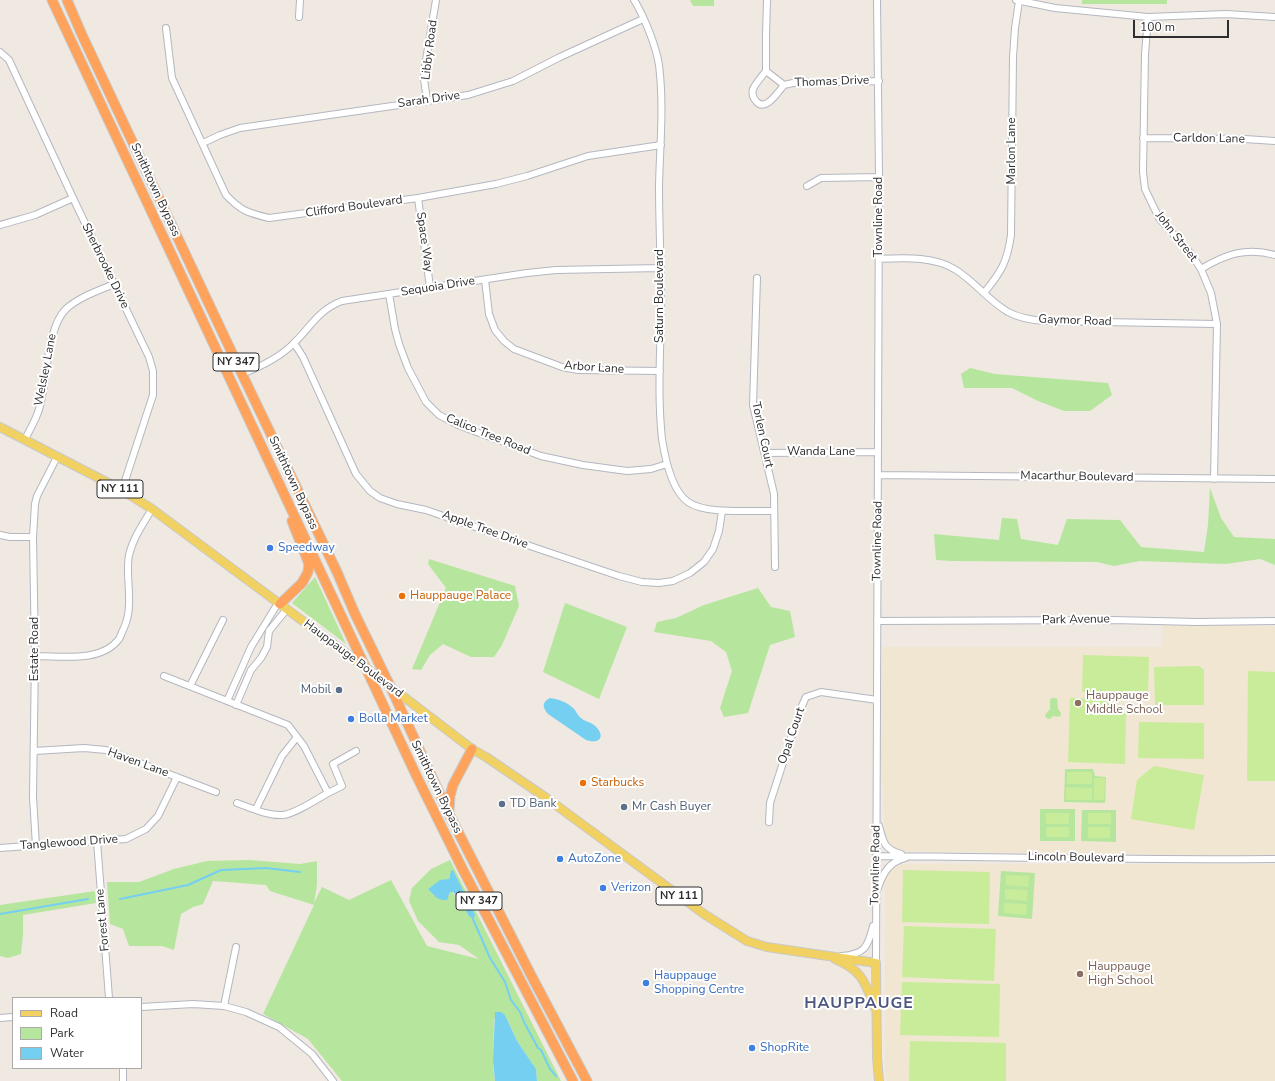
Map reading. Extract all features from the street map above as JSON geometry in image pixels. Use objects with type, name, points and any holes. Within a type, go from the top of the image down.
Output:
[{"type":"highway","name":"Smithtown Bypass","points":[[52,0],[447,839],[573,1081]]},
{"type":"highway","name":"Smithtown Bypass","points":[[67,0],[82,35],[391,688],[449,814],[586,1081]]},
{"type":"highway","points":[[282,605],[304,580],[308,572],[309,564],[290,515],[291,508]]},
{"type":"highway","points":[[449,814],[452,785],[472,749]]},
{"type":"main road","name":"Hauppauge Boulevard","points":[[0,427],[122,490],[152,509],[472,749],[486,756],[704,914],[747,941],[767,947],[876,963]]},
{"type":"main road","name":"NY 111","points":[[826,956],[839,961],[863,978],[877,1014]]},
{"type":"main road","name":"Townline Road","points":[[876,963],[877,1057],[879,1081]]},
{"type":"street","points":[[299,17],[300,0]]},
{"type":"street","name":"Libby Road","points":[[427,100],[424,79],[425,66],[436,0]]},
{"type":"street","name":"Saturn Boulevard","points":[[634,0],[656,54],[662,102],[659,185],[661,300],[660,417],[667,464],[675,486],[688,503],[701,508],[722,511],[774,511]]},
{"type":"street","points":[[767,0],[766,71],[754,89],[753,96],[756,102],[763,105],[769,103],[784,85]]},
{"type":"street","name":"Townline Road","points":[[876,963],[876,700],[879,475],[879,80],[877,0]]},
{"type":"street","points":[[1018,1],[1055,8],[1148,17],[1226,14],[1275,17]]},
{"type":"street","name":"Marlon Lane","points":[[984,293],[999,274],[1005,263],[1009,251],[1011,236],[1013,57],[1018,1]]},
{"type":"street","name":"John Street","points":[[1148,17],[1145,54],[1143,172],[1146,189],[1151,204],[1159,218],[1191,254],[1201,269],[1211,293],[1217,324],[1214,479]]},
{"type":"street","name":"Sarah Drive","points":[[203,143],[240,128],[468,95],[513,81],[560,57],[643,19]]},
{"type":"street","name":"Clifford Boulevard","points":[[166,28],[172,78],[226,195],[236,206],[251,214],[269,218],[418,198],[496,184],[527,176],[588,156],[661,145]]},
{"type":"street","name":"Sherbrooke Drive","points":[[0,52],[9,60],[149,357],[153,371],[153,395],[122,490]]},
{"type":"street","name":"Thomas Drive","points":[[766,71],[784,85],[793,83],[879,80]]},
{"type":"street","name":"Carldon Lane","points":[[1143,138],[1245,139],[1275,141]]},
{"type":"street","points":[[807,186],[821,178],[879,177]]},
{"type":"street","points":[[0,225],[35,215],[73,198]]},
{"type":"street","name":"Space Way","points":[[418,198],[430,287]]},
{"type":"street","points":[[1201,269],[1216,260],[1242,251],[1275,255]]},
{"type":"street","name":"Gaymor Road","points":[[879,259],[918,259],[941,263],[956,270],[1010,313],[1028,319],[1044,322],[1217,324]]},
{"type":"street","name":"Sequoia Drive","points":[[242,374],[276,358],[294,343],[320,313],[332,305],[342,301],[527,273],[556,270],[660,268]]},
{"type":"street","name":"Torlen Court","points":[[757,278],[753,405],[774,494],[775,568]]},
{"type":"street","name":"Arbor Lane","points":[[485,280],[490,314],[495,330],[504,341],[514,349],[562,367],[578,370],[660,371]]},
{"type":"street","name":"Welsley Lane","points":[[25,439],[36,418],[40,404],[52,339],[57,322],[65,310],[76,302],[114,284]]},
{"type":"street","name":"Calico Tree Road","points":[[389,294],[396,334],[408,368],[426,402],[439,415],[458,425],[534,453],[562,460],[627,471],[651,469],[667,464]]},
{"type":"street","name":"Apple Tree Drive","points":[[294,343],[303,357],[356,474],[370,492],[380,498],[397,504],[426,510],[619,576],[642,582],[659,583],[673,581],[690,573],[704,562],[713,549],[719,531],[722,511]]},
{"type":"street","name":"Wanda Lane","points":[[765,453],[878,452]]},
{"type":"street","name":"Estate Road","points":[[36,846],[33,797],[35,656],[33,537],[35,504],[37,496],[57,457]]},
{"type":"street","name":"Macarthur Boulevard","points":[[879,475],[1275,479]]},
{"type":"street","points":[[35,656],[85,656],[102,652],[112,646],[120,638],[126,623],[129,605],[129,556],[134,540],[152,509]]},
{"type":"street","points":[[0,535],[10,537],[33,537]]},
{"type":"street","points":[[227,701],[261,628],[282,605]]},
{"type":"street","points":[[236,705],[251,670],[258,662],[266,647],[269,631],[282,605]]},
{"type":"street","points":[[190,686],[223,620]]},
{"type":"street","name":"Park Avenue","points":[[877,621],[1275,621]]},
{"type":"street","points":[[247,656],[258,662]]},
{"type":"street","points":[[164,676],[288,725],[304,746],[328,793]]},
{"type":"street","name":"Opal Court","points":[[769,822],[770,803],[800,710],[806,697],[821,692],[876,700]]},
{"type":"street","points":[[256,810],[282,756],[297,737]]},
{"type":"street","name":"Haven Lane","points":[[34,751],[84,748],[106,750],[216,792]]},
{"type":"street","points":[[237,803],[268,814],[283,815],[297,810],[342,786],[333,764],[356,750]]},
{"type":"street","name":"Tanglewood Drive","points":[[0,848],[126,839],[146,829],[158,816],[177,777]]},
{"type":"street","points":[[877,817],[887,848],[894,852],[914,856]]},
{"type":"street","name":"Forest Lane","points":[[97,841],[110,997]]},
{"type":"street","name":"Lincoln Boulevard","points":[[877,856],[1097,860],[1275,859]]},
{"type":"street","points":[[876,895],[885,870],[890,865],[903,858],[914,856]]},
{"type":"street","points":[[826,956],[854,955],[863,951],[867,945],[876,917]]},
{"type":"street","points":[[224,1006],[236,947]]},
{"type":"street","points":[[142,1007],[193,1004],[224,1006],[246,1012],[279,1027],[312,1054],[332,1079],[325,1081]]},
{"type":"street","points":[[0,1018],[12,1017]]},
{"type":"street","points":[[123,1069],[124,1081]]},
{"type":"shaded area","name":"Hauppauge Middle School","points":[[1163,625],[1275,626],[1275,857],[901,851],[895,850],[886,841],[881,759],[882,647],[1162,647]]},
{"type":"shaded area","name":"Hauppauge High School","points":[[1275,864],[1275,1081],[887,1081],[885,1070],[885,879],[886,873],[894,865]]},
{"type":"green space","points":[[690,0],[714,0],[714,6],[693,6]]},
{"type":"green space","points":[[1082,0],[1167,0],[1167,4],[1082,4]]},
{"type":"green space","points":[[970,368],[995,374],[1108,383],[1112,395],[1090,411],[1064,411],[1038,401],[1012,388],[964,388],[961,374]]},
{"type":"green space","points":[[1210,488],[1221,518],[1234,537],[1275,539],[1275,565],[1260,559],[1226,564],[1140,561],[1114,566],[1097,562],[936,560],[934,534],[999,540],[1002,518],[1017,519],[1021,539],[1058,545],[1067,519],[1120,520],[1141,547],[1204,552],[1208,525]]},
{"type":"green space","points":[[429,559],[515,586],[519,606],[502,645],[494,657],[471,657],[443,644],[430,655],[421,670],[412,669],[446,588],[428,564]]},
{"type":"green space","points":[[315,577],[346,644],[292,603]]},
{"type":"green space","points":[[758,588],[771,607],[790,611],[795,637],[770,645],[748,713],[724,717],[720,708],[732,671],[726,652],[711,641],[654,632],[657,622],[676,618],[704,605]]},
{"type":"green space","points":[[565,603],[627,627],[599,699],[543,672]]},
{"type":"green space","points":[[1083,655],[1149,657],[1148,693],[1082,692]]},
{"type":"green space","points":[[1199,666],[1204,670],[1204,705],[1155,705],[1154,667]]},
{"type":"green space","points":[[1248,671],[1275,672],[1275,781],[1247,781]]},
{"type":"green space","points":[[1052,698],[1057,698],[1058,709],[1061,715],[1059,717],[1053,716],[1050,719],[1046,718],[1045,715],[1050,709],[1050,700]]},
{"type":"green space","points":[[1070,698],[1109,699],[1126,713],[1125,764],[1068,762]]},
{"type":"green space","points":[[1139,722],[1204,723],[1204,759],[1138,758]]},
{"type":"green space","points":[[1154,766],[1204,775],[1194,830],[1131,819],[1137,780]]},
{"type":"green space","points":[[1065,769],[1093,769],[1095,776],[1106,777],[1105,803],[1064,802]]},
{"type":"green space","points":[[1067,772],[1092,772],[1092,784],[1067,784]]},
{"type":"green space","points":[[1094,778],[1105,778],[1104,800],[1094,800]]},
{"type":"green space","points":[[1066,787],[1092,788],[1092,800],[1066,800]]},
{"type":"green space","points":[[1040,809],[1075,809],[1075,841],[1040,841]]},
{"type":"green space","points":[[1082,810],[1116,810],[1116,842],[1081,841]]},
{"type":"green space","points":[[1046,813],[1069,813],[1069,824],[1046,824]]},
{"type":"green space","points":[[1088,813],[1111,813],[1111,824],[1088,824]]},
{"type":"green space","points":[[1046,827],[1069,827],[1069,837],[1046,837]]},
{"type":"green space","points":[[1088,827],[1110,827],[1110,838],[1088,838]]},
{"type":"green space","points":[[249,860],[300,864],[317,861],[317,885],[314,903],[322,887],[349,900],[391,880],[427,946],[479,959],[459,945],[439,942],[418,921],[409,901],[412,888],[431,869],[450,860],[561,1081],[537,1081],[536,1069],[517,1041],[505,1015],[494,1019],[493,1066],[495,1081],[342,1081],[308,1039],[263,1014],[314,905],[270,891],[266,885],[213,881],[203,904],[193,907],[181,914],[174,950],[162,946],[129,946],[123,929],[110,924],[107,882],[139,882],[174,869],[207,861]],"holes":[[[450,874],[469,916],[452,892],[450,891],[449,896],[436,896],[428,889],[440,881],[449,879]]]},
{"type":"green space","points":[[903,870],[990,872],[989,924],[902,922]]},
{"type":"green space","points":[[1001,871],[1035,873],[1032,919],[998,916]]},
{"type":"green space","points":[[1006,875],[1029,876],[1028,887],[1006,885]]},
{"type":"green space","points":[[1005,889],[1028,890],[1027,901],[1005,899]]},
{"type":"green space","points":[[95,891],[96,903],[23,915],[21,954],[8,958],[0,956],[0,905]]},
{"type":"green space","points":[[1004,903],[1027,904],[1026,915],[1004,913]]},
{"type":"green space","points":[[904,926],[996,929],[994,981],[902,977]]},
{"type":"green space","points":[[902,982],[1000,984],[999,1037],[900,1035]]},
{"type":"green space","points":[[910,1041],[1006,1043],[1006,1081],[909,1081]]},
{"type":"water","points":[[550,698],[562,701],[571,706],[581,718],[598,729],[601,735],[600,738],[595,741],[586,740],[548,714],[544,703]]},
{"type":"water","points":[[453,870],[475,915],[473,919],[469,916],[453,892],[450,892],[447,900],[442,900],[437,898],[428,889],[440,880],[449,879],[451,871]]},
{"type":"water","points":[[495,1012],[501,1012],[505,1015],[517,1041],[536,1069],[537,1081],[495,1081],[493,1061]]},
{"type":"waterway","points":[[120,899],[188,885],[221,870],[266,868],[300,872]]},
{"type":"waterway","points":[[0,914],[88,899]]},
{"type":"waterway","points":[[473,919],[490,958],[505,982],[511,1000],[520,1012],[538,1048],[541,1050],[550,1069],[556,1076]]},
{"type":"place","name":"Speedway","points":[[270,548]]},
{"type":"place","name":"Hauppauge Palace","points":[[402,596]]},
{"type":"place","name":"Mobil","points":[[339,690]]},
{"type":"place","name":"Hauppauge Middle School","points":[[1078,703]]},
{"type":"place","name":"Bolla Market","points":[[351,719]]},
{"type":"place","name":"Starbucks","points":[[583,783]]},
{"type":"place","name":"TD Bank","points":[[502,804]]},
{"type":"place","name":"Mr Cash Buyer","points":[[624,807]]},
{"type":"place","name":"AutoZone","points":[[560,859]]},
{"type":"place","name":"Verizon","points":[[603,888]]},
{"type":"place","name":"Hauppauge High School","points":[[1080,974]]},
{"type":"place","name":"Hauppauge Shopping Centre","points":[[646,983]]},
{"type":"place","name":"ShopRite","points":[[752,1048]]},
{"type":"district","name":"HAUPPAUGE","points":[[859,1004]]}]
